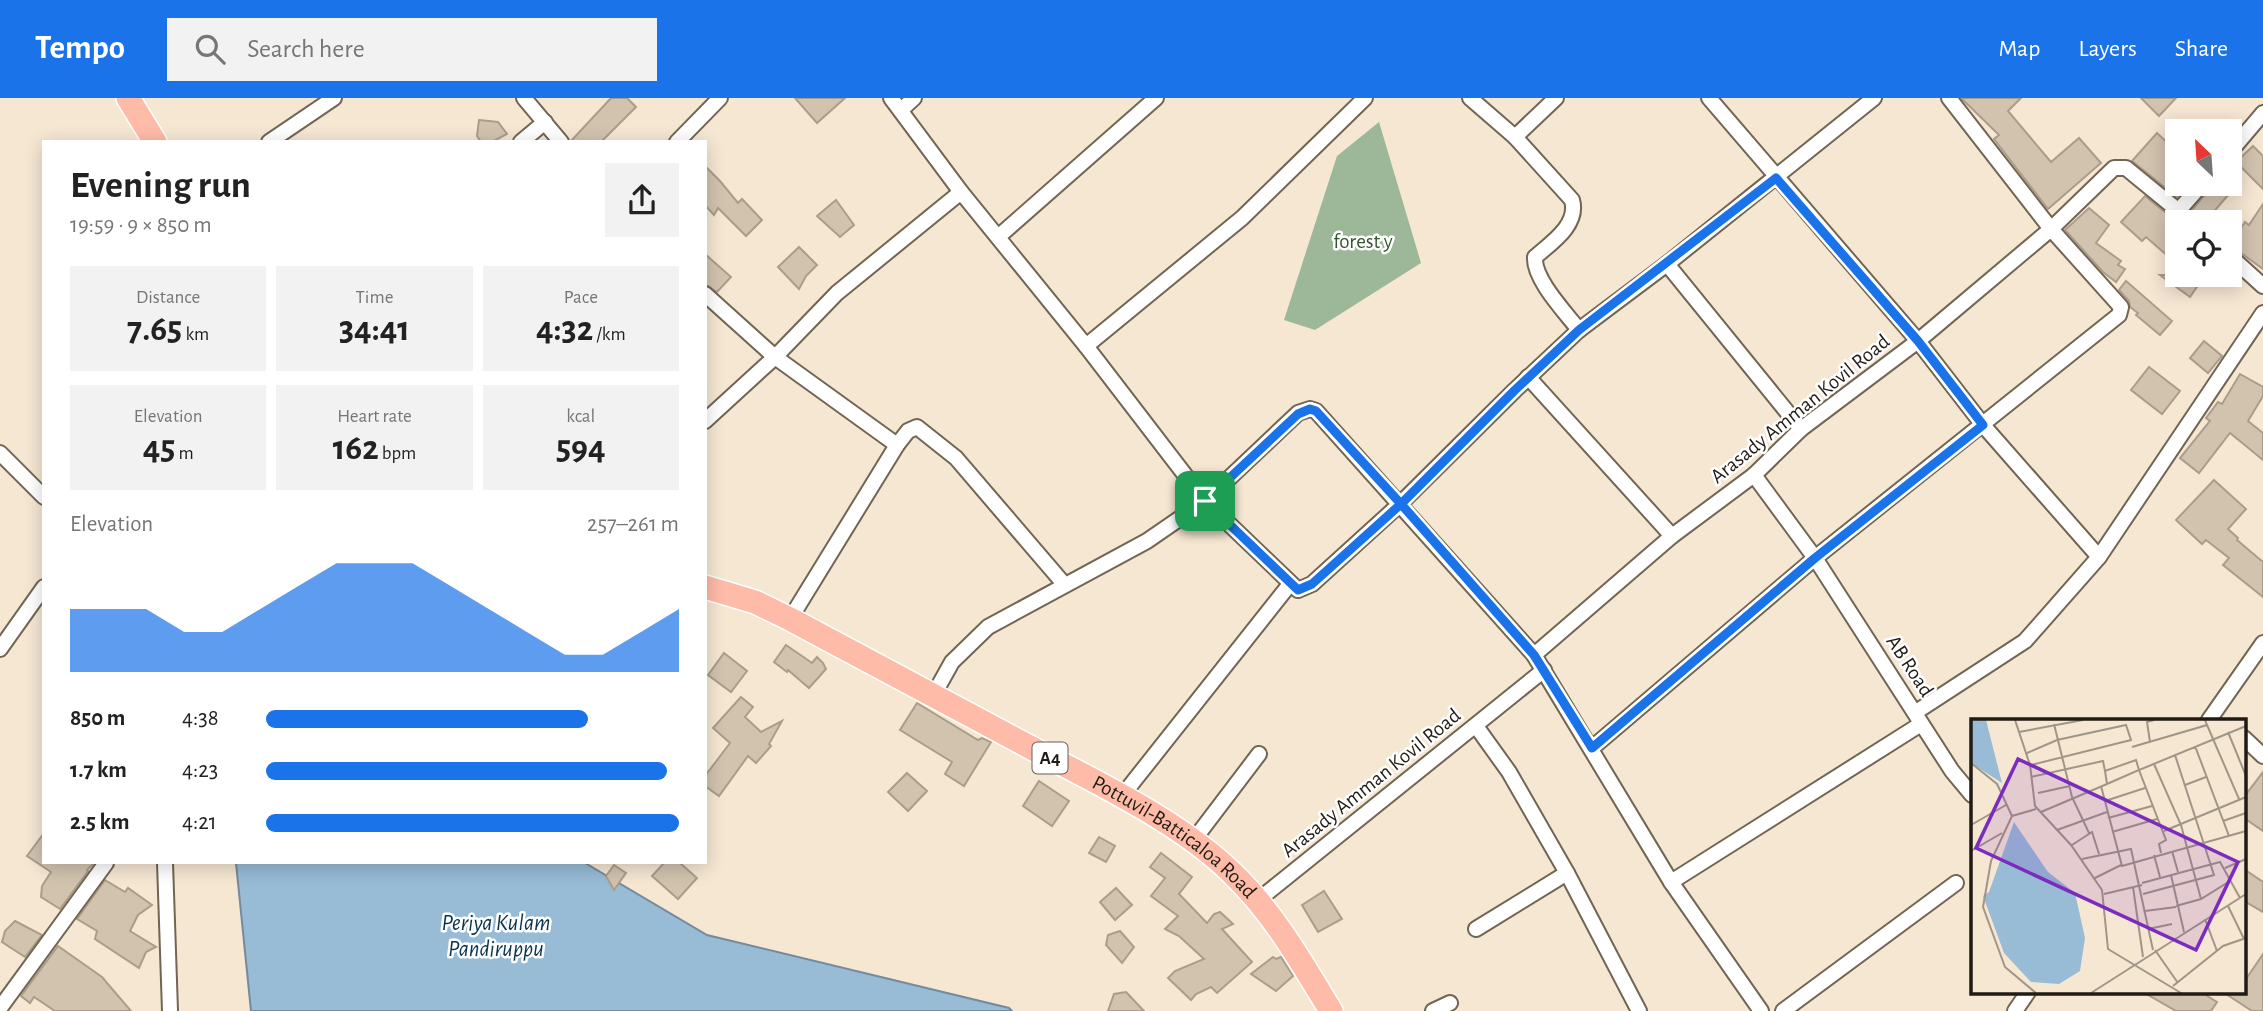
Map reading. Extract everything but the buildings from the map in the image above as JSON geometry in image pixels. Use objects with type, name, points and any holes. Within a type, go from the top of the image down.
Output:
[{"type":"highway","points":[[133,100],[154,140]]},
{"type":"highway","name":"Pottuvil-Batticaloa Road","points":[[707,588],[755,602],[790,619],[1122,796],[1193,841],[1233,873],[1257,901],[1298,957],[1331,1011]]},
{"type":"street","points":[[272,140],[334,98]]},
{"type":"street","points":[[524,98],[559,140]]},
{"type":"street","points":[[679,140],[720,98]]},
{"type":"street","points":[[891,98],[961,192],[1086,346],[1205,501],[1298,590],[1312,584],[1401,504],[1579,330],[1667,264],[1874,98]]},
{"type":"street","points":[[901,110],[914,98]]},
{"type":"street","points":[[998,237],[1156,98]]},
{"type":"street","points":[[1086,346],[1242,218],[1365,98]]},
{"type":"street","points":[[1470,98],[1515,137],[1572,200],[1574,205],[1565,230],[1535,257],[1534,262],[1540,278],[1579,330]]},
{"type":"street","points":[[1515,137],[1556,98]]},
{"type":"street","points":[[1709,98],[1918,341],[1983,425],[2099,557]]},
{"type":"street","points":[[1592,748],[1815,558],[2119,315],[2121,307],[2051,229],[1949,98]]},
{"type":"street","points":[[2242,138],[2263,113]]},
{"type":"street","points":[[523,140],[545,122]]},
{"type":"street","name":"Arasady Amman Kovil Road","points":[[1534,655],[1672,536],[1754,475],[1801,429],[1918,341],[2051,229],[2114,168],[2126,168],[2179,210]]},
{"type":"street","points":[[707,419],[775,357],[837,293],[961,192]]},
{"type":"street","points":[[2179,210],[2191,196]]},
{"type":"street","points":[[1667,264],[1801,429]]},
{"type":"street","points":[[2242,267],[2263,286]]},
{"type":"street","points":[[707,296],[775,357],[897,445]]},
{"type":"street","points":[[1671,882],[1919,718],[2025,641],[2099,557],[2263,313]]},
{"type":"street","points":[[1528,377],[1672,536]]},
{"type":"street","points":[[933,696],[952,662],[988,627],[1147,541],[1205,501],[1298,414],[1310,409],[1316,411],[1534,655],[1671,882],[1761,1011]]},
{"type":"street","points":[[790,619],[897,445],[908,431],[917,427],[956,458],[1064,584]]},
{"type":"street","points":[[0,453],[42,495]]},
{"type":"street","name":"AB Road","points":[[1754,475],[1815,558],[1952,771],[1971,794]]},
{"type":"street","points":[[1122,796],[1290,584]]},
{"type":"street","points":[[0,649],[42,590]]},
{"type":"street","points":[[2216,717],[2263,643]]},
{"type":"street","name":"Arasady Amman Kovil Road","points":[[1257,901],[1544,670]]},
{"type":"street","points":[[1476,726],[1509,772],[1567,873],[1639,1011]]},
{"type":"street","points":[[2246,740],[2263,757]]},
{"type":"street","points":[[1193,841],[1259,754]]},
{"type":"street","points":[[0,1008],[105,864]]},
{"type":"street","points":[[165,864],[170,1011]]},
{"type":"street","points":[[1476,929],[1567,873]]},
{"type":"street","points":[[1783,1011],[1956,883]]},
{"type":"street","points":[[2015,1011],[2027,993]]},
{"type":"street","points":[[1433,1011],[1450,1003]]},
{"type":"green space","name":"forest y","points":[[1379,122],[1421,263],[1315,330],[1284,320],[1337,156]]},
{"type":"water","name":"Periya Kulam Pandiruppu","points":[[236,864],[587,864],[707,935],[1009,1008],[1012,1011],[251,1011]]},
{"type":"route","points":[[1205,501],[1298,414],[1310,409],[1316,411],[1401,504],[1579,330],[1776,178],[1918,341],[1983,425],[1815,558],[1592,748],[1534,655],[1401,504],[1312,584],[1298,590],[1205,501]]}]
